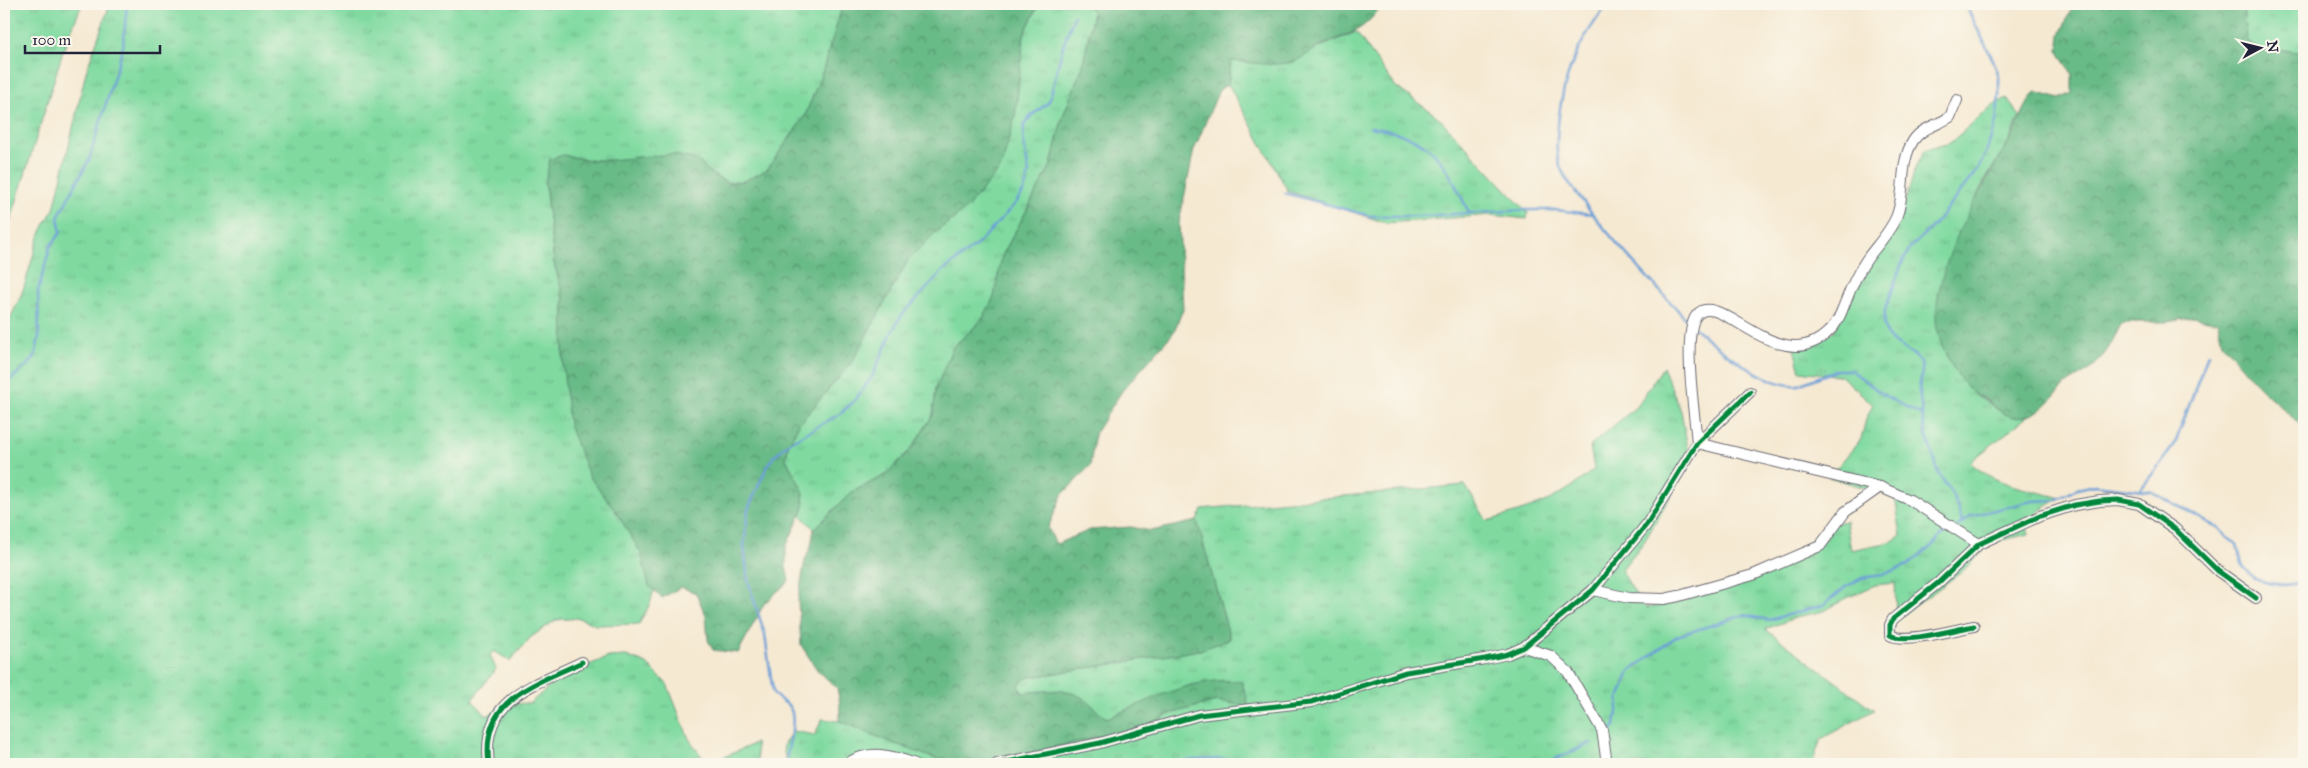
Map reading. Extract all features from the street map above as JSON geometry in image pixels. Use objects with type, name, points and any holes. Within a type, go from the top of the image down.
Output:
[{"type":"street","points":[[1697,443],[1690,330],[1700,311],[1709,309],[1722,312],[1759,336],[1787,347],[1815,342],[1832,329],[1866,261],[1897,216],[1904,166],[1913,140],[1926,130],[1950,117],[1957,100]]},
{"type":"street","points":[[997,764],[1124,738],[1173,721],[1199,715],[1311,702],[1406,672],[1485,659],[1508,654],[1524,647],[1593,590],[1647,524],[1697,443],[1750,392]]},
{"type":"street","points":[[1697,443],[1880,487],[1910,500],[1979,544]]},
{"type":"street","points":[[1593,590],[1629,598],[1664,598],[1678,596],[1753,575],[1820,546],[1845,512],[1880,487]]},
{"type":"street","points":[[1974,626],[1907,638],[1895,638],[1890,635],[1889,629],[1893,619],[1938,583],[1979,544],[2040,516],[2075,505],[2118,500],[2139,504],[2175,529],[2218,571],[2256,598]]},
{"type":"street","points":[[1524,647],[1551,656],[1568,672],[1602,730],[1607,764]]},
{"type":"street","points":[[489,764],[487,750],[488,733],[495,715],[509,701],[532,686],[582,662]]},
{"type":"street","points":[[846,764],[873,754],[887,754],[915,764]]},
{"type":"green space","points":[[4,4],[82,4],[63,51],[4,242]]},
{"type":"green space","points":[[110,4],[843,4],[822,73],[805,116],[767,170],[744,181],[727,183],[713,175],[697,160],[613,161],[564,156],[545,182],[554,263],[564,299],[563,366],[589,476],[617,513],[641,553],[649,585],[654,590],[650,604],[639,624],[596,625],[579,618],[556,620],[531,637],[510,661],[494,651],[490,655],[496,669],[472,700],[487,716],[507,704],[530,703],[563,675],[609,657],[626,656],[647,664],[667,684],[689,739],[703,758],[717,760],[756,743],[758,764],[4,764],[4,337],[24,287],[39,238],[54,209],[86,72]]},
{"type":"green space","points":[[843,4],[1039,4],[1024,34],[1015,117],[1001,168],[967,208],[937,231],[908,260],[852,362],[799,424],[788,446],[786,459],[803,491],[804,507],[786,547],[786,566],[789,581],[764,604],[738,653],[713,650],[708,640],[706,616],[696,593],[681,587],[662,598],[649,586],[641,553],[617,513],[589,476],[569,425],[563,366],[564,299],[554,263],[545,182],[550,159],[564,155],[586,160],[610,160],[671,154],[697,160],[713,175],[727,183],[744,181],[767,170],[805,116],[822,73]]},
{"type":"green space","points":[[1039,4],[1087,4],[1093,12],[1083,65],[1062,119],[1051,165],[1002,256],[994,297],[982,320],[953,347],[936,388],[933,415],[912,448],[886,475],[852,492],[814,529],[801,516],[804,507],[803,491],[786,459],[788,446],[799,424],[852,362],[908,260],[937,231],[967,208],[1015,117],[1024,34]]},
{"type":"green space","points":[[1087,4],[1382,4],[1362,27],[1348,35],[1320,46],[1293,62],[1270,64],[1231,61],[1228,84],[1219,90],[1194,150],[1179,222],[1183,309],[1174,332],[1122,391],[1095,433],[1090,466],[1062,495],[1048,528],[1056,544],[1090,530],[1131,527],[1151,531],[1197,521],[1230,639],[1200,650],[1025,678],[1019,685],[1022,693],[1061,691],[1076,695],[1086,700],[1100,714],[1107,718],[1156,697],[1190,685],[1208,682],[1242,682],[1249,706],[1216,701],[1170,714],[1148,725],[1127,731],[1006,758],[947,763],[839,721],[840,704],[837,688],[818,671],[801,645],[798,600],[805,560],[811,546],[814,529],[852,492],[886,475],[912,448],[933,415],[936,388],[953,347],[982,320],[994,297],[1002,256],[1051,165],[1062,119],[1083,65],[1093,13]]},
{"type":"green space","points":[[2080,4],[2243,4],[2246,40],[2263,51],[2284,50],[2304,53],[2304,428],[2259,387],[2222,343],[2218,322],[2193,317],[2168,322],[2122,322],[2105,353],[2091,369],[2063,387],[2047,404],[2028,416],[2009,416],[1999,410],[1985,399],[1973,393],[1952,367],[1942,346],[1936,315],[1944,270],[1962,225],[2035,92],[2060,99],[2072,93],[2072,74],[2058,50],[2060,35],[2071,9]]},
{"type":"green space","points":[[2243,4],[2304,4],[2304,53],[2284,50],[2263,51],[2246,40]]},
{"type":"green space","points":[[1356,32],[1396,87],[1438,117],[1528,213],[1527,219],[1492,215],[1386,223],[1288,191],[1228,84],[1231,61],[1271,64],[1294,61],[1320,47]]},
{"type":"green space","points":[[2007,98],[2020,116],[2009,141],[1981,187],[1949,257],[1973,394],[2003,413],[2028,416],[1970,462],[1980,470],[2001,481],[2060,498],[2031,516],[2026,523],[2029,534],[1990,543],[1963,571],[1902,615],[1896,615],[1895,583],[1875,585],[1824,611],[1801,616],[1765,629],[1874,710],[1821,739],[1812,764],[786,764],[783,746],[792,731],[815,735],[822,719],[839,721],[947,763],[1006,758],[1127,731],[1148,725],[1170,714],[1216,701],[1248,705],[1193,684],[1107,718],[1098,713],[1093,706],[1061,690],[1022,693],[1019,685],[1025,678],[1200,650],[1230,639],[1197,521],[1202,509],[1465,485],[1487,521],[1518,512],[1544,502],[1569,489],[1594,469],[1590,446],[1637,406],[1663,367],[1681,411],[1689,454],[1679,481],[1644,542],[1621,570],[1641,603],[1647,608],[1755,574],[1794,559],[1798,548],[1827,539],[1827,524],[1846,521],[1851,550],[1891,542],[1901,535],[1895,497],[1829,477],[1861,439],[1866,419],[1873,404],[1841,376],[1800,371],[1794,349],[1834,332],[1858,281],[1899,219],[1916,167],[1925,150],[1950,143],[1993,105]]},
{"type":"waterway","points":[[4,393],[9,381],[31,362],[35,356],[39,337],[38,291],[50,247],[61,232],[58,219],[60,213],[89,160],[123,47],[127,4]]},
{"type":"waterway","points":[[1608,4],[1580,46],[1563,91],[1558,125],[1558,161],[1568,182],[1609,234],[1686,319]]},
{"type":"waterway","points":[[1962,521],[1954,497],[1939,474],[1924,428],[1919,389],[1922,371],[1921,362],[1914,355],[1892,341],[1887,335],[1884,325],[1885,310],[1902,263],[1911,247],[1935,224],[1978,169],[1986,153],[1996,121],[1999,76],[1965,4]]},
{"type":"waterway","points":[[786,764],[793,720],[788,705],[773,692],[765,635],[748,581],[744,545],[748,509],[773,457],[790,442],[840,414],[854,401],[872,377],[901,316],[943,271],[979,243],[1015,204],[1024,191],[1029,174],[1023,137],[1024,125],[1031,116],[1049,102],[1063,46],[1074,16]]},
{"type":"waterway","points":[[1370,127],[1409,137],[1423,144],[1434,153],[1451,177],[1469,213]]},
{"type":"waterway","points":[[1285,193],[1370,216],[1419,216],[1526,210],[1555,210],[1592,214]]},
{"type":"waterway","points":[[1695,328],[1729,355],[1758,374],[1773,380],[1798,385],[1837,370],[1851,370],[1885,396],[1922,415]]},
{"type":"waterway","points":[[2141,489],[2175,444],[2208,354]]},
{"type":"waterway","points":[[1957,527],[1970,516],[2032,501],[2056,500],[2077,489],[2095,485],[2152,492],[2219,528],[2226,537],[2237,544],[2242,565],[2254,578],[2268,583],[2285,585],[2304,582]]},
{"type":"waterway","points":[[1606,735],[1615,726],[1619,698],[1630,671],[1677,636],[1744,615],[1769,620],[1824,605],[1847,586],[1862,578],[1882,575],[1908,565],[1932,546],[1941,535],[1953,531]]},
{"type":"waterway","points":[[1544,764],[1591,743]]},
{"type":"waterway","points":[[1168,764],[1220,759],[1309,762],[1315,764]]},
{"type":"waterway","points":[[630,764],[641,764]]},
{"type":"cycle path","points":[[997,764],[1100,743],[1199,715],[1311,702],[1406,672],[1485,659],[1508,654],[1524,647],[1593,590],[1647,524],[1697,443],[1750,392]]},
{"type":"cycle path","points":[[1974,626],[1918,637],[1907,638],[1890,635],[1890,625],[1893,619],[1938,583],[1979,544],[2040,516],[2075,505],[2100,501],[2118,500],[2139,504],[2175,529],[2218,571],[2256,598]]},
{"type":"cycle path","points":[[489,764],[488,742],[493,724],[502,709],[514,697],[529,687],[582,662]]}]
